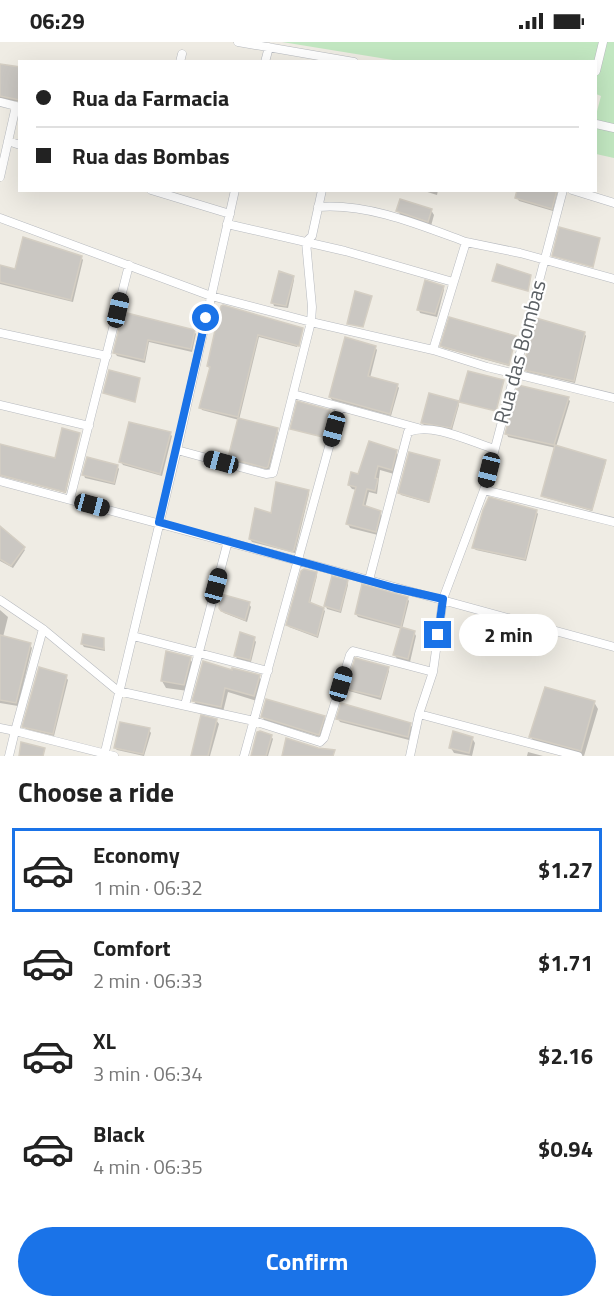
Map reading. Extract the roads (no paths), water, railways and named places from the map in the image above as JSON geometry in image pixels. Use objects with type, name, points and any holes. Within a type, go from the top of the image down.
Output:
[{"type":"street","points":[[237,42],[339,60]]},
{"type":"street","points":[[597,67],[603,42]]},
{"type":"street","points":[[266,60],[269,47]]},
{"type":"street","points":[[0,102],[18,106],[0,177]]},
{"type":"street","points":[[597,124],[614,128]]},
{"type":"street","points":[[8,141],[18,144]]},
{"type":"street","points":[[158,192],[230,214]]},
{"type":"street","points":[[104,755],[177,450],[235,192]]},
{"type":"street","points":[[306,242],[312,236],[322,192]]},
{"type":"street","name":"Rua das Bombas","points":[[410,756],[419,714],[433,672],[443,599],[484,490],[562,192]]},
{"type":"street","points":[[578,192],[614,203]]},
{"type":"street","points":[[318,207],[352,208],[386,215],[466,242],[614,279]]},
{"type":"street","points":[[0,218],[211,296],[433,350],[513,374],[614,398]]},
{"type":"street","points":[[227,224],[306,242],[453,282]]},
{"type":"street","points":[[177,450],[266,474],[273,473],[311,322],[312,307],[306,242]]},
{"type":"street","points":[[433,350],[466,242]]},
{"type":"street","points":[[70,499],[129,265]]},
{"type":"street","points":[[0,333],[107,356]]},
{"type":"street","points":[[294,394],[418,428],[433,429],[494,449]]},
{"type":"street","points":[[0,405],[89,426]]},
{"type":"street","points":[[244,756],[340,407]]},
{"type":"street","points":[[369,580],[408,432],[418,428]]},
{"type":"street","points":[[0,481],[159,522],[614,647]]},
{"type":"street","points":[[484,490],[614,522]]},
{"type":"street","points":[[185,705],[228,541]]},
{"type":"street","points":[[0,600],[43,629],[118,691],[254,721],[320,742],[324,738],[353,651],[433,672]]},
{"type":"street","points":[[9,756],[43,629]]},
{"type":"street","points":[[133,636],[268,671]]},
{"type":"street","points":[[419,714],[578,756]]},
{"type":"street","points":[[0,728],[114,756]]}]
